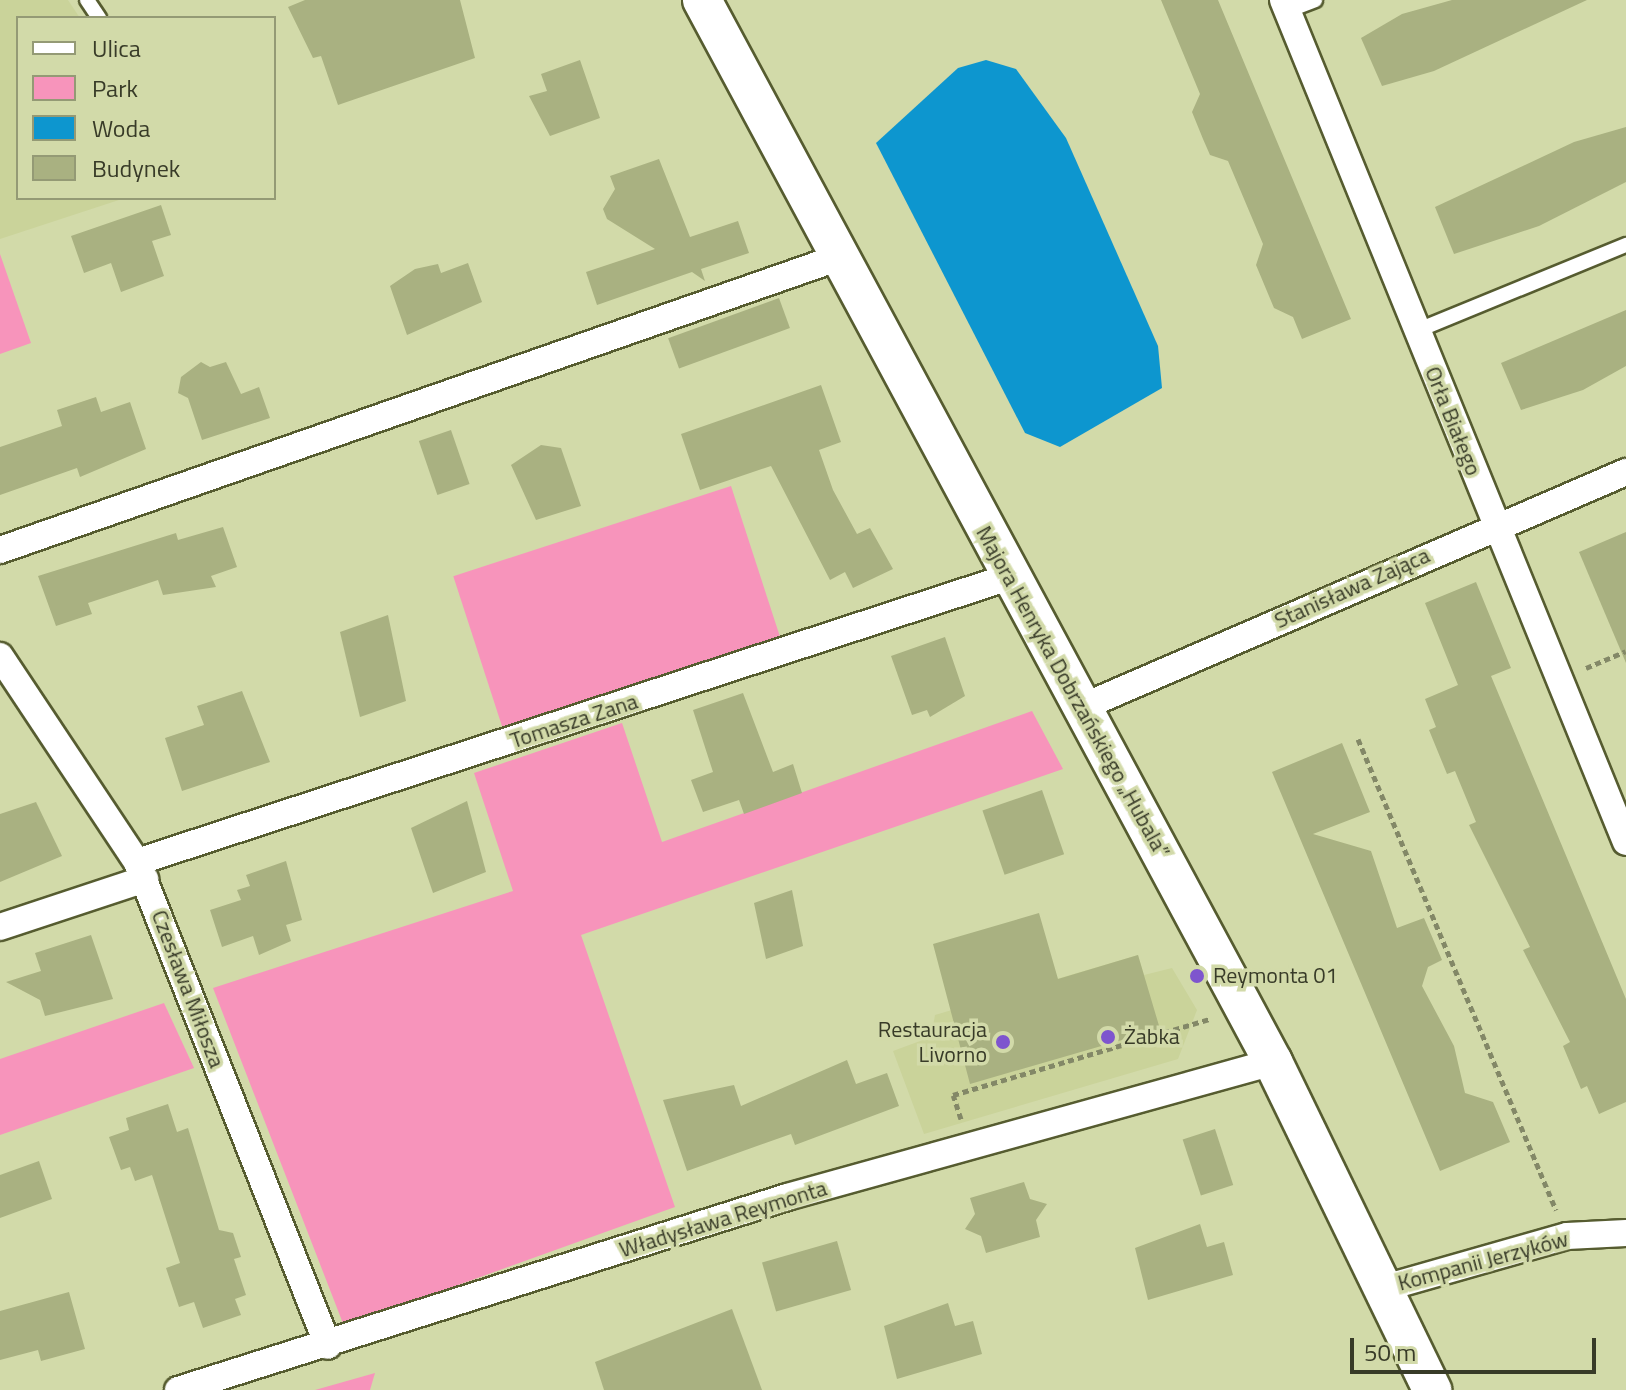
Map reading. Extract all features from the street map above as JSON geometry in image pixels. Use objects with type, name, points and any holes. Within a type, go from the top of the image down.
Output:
[{"type":"street","name":"Majora Henryka Dobrzańskiego „Hubala”","points":[[702,0],[1009,577],[1273,1062],[1388,1287],[1432,1390]]},
{"type":"street","name":"Orła Białego","points":[[1285,6],[1626,842]]},
{"type":"street","points":[[0,550],[840,257]]},
{"type":"street","name":"Stanisława Zająca","points":[[1080,708],[1495,526],[1626,472]]},
{"type":"street","name":"Tomasza Zana","points":[[0,927],[141,871],[1009,577]]},
{"type":"street","name":"Czesława Miłosza","points":[[0,656],[141,871],[328,1346]]},
{"type":"street","name":"Władysława Reymonta","points":[[178,1390],[328,1346],[787,1197],[1273,1062]]},
{"type":"street","name":"Kompanii Jerzyków","points":[[1388,1287],[1567,1236],[1626,1233]]},
{"type":"lane","points":[[1285,6],[1315,0]]},
{"type":"lane","points":[[1416,331],[1626,245]]},
{"type":"path","points":[[1586,668],[1626,651]]},
{"type":"path","points":[[1358,739],[1567,1236]]},
{"type":"path","points":[[964,1129],[953,1095],[1223,1015]]},
{"type":"shaded area","points":[[0,0],[68,0],[79,16],[16,16],[16,200],[119,200],[0,239]]},
{"type":"shaded area","points":[[1138,955],[1144,975],[1172,968],[1197,1010],[1178,1059],[924,1134],[893,1051],[931,1037],[935,1015]]},
{"type":"green space","points":[[0,254],[31,343],[0,354]]},
{"type":"green space","points":[[731,486],[782,642],[504,732],[453,576]]},
{"type":"green space","points":[[1032,711],[1063,769],[581,935],[675,1207],[344,1326],[213,988],[513,891],[474,773],[622,723],[662,842]]},
{"type":"green space","points":[[164,1003],[194,1068],[0,1135],[0,1059]]},
{"type":"green space","points":[[375,1373],[370,1390],[315,1390]]},
{"type":"water","points":[[986,60],[1016,69],[1066,138],[1158,346],[1162,388],[1060,447],[1025,433],[876,143],[958,68]]},
{"type":"building","points":[[305,0],[460,0],[475,58],[338,105],[321,56],[313,58],[288,7]]},
{"type":"building","points":[[1161,0],[1218,0],[1351,319],[1302,339],[1293,317],[1274,308],[1256,265],[1263,244],[1228,161],[1210,155],[1203,139],[1192,112],[1200,94]]},
{"type":"building","points":[[1452,0],[1587,0],[1434,71],[1382,86],[1361,38],[1402,14]]},
{"type":"building","points":[[580,60],[600,118],[550,136],[529,96],[547,91],[541,74]]},
{"type":"building","points":[[1626,127],[1626,182],[1539,226],[1454,254],[1435,207],[1574,142]]},
{"type":"building","points":[[659,159],[690,237],[738,221],[749,253],[701,269],[705,281],[692,272],[597,305],[586,272],[655,249],[607,219],[603,209],[615,189],[610,176]]},
{"type":"building","points":[[161,205],[171,235],[152,241],[164,276],[121,292],[111,263],[84,273],[71,236]]},
{"type":"building","points":[[468,263],[482,302],[407,335],[390,286],[415,269],[438,264],[441,273]]},
{"type":"building","points":[[779,298],[790,328],[679,368],[668,338]]},
{"type":"building","points":[[1626,310],[1626,366],[1583,390],[1521,410],[1501,363]]},
{"type":"building","points":[[201,362],[210,367],[226,362],[241,394],[259,387],[270,418],[202,440],[188,398],[178,393],[181,377]]},
{"type":"building","points":[[821,385],[841,442],[819,450],[833,490],[857,534],[870,528],[893,569],[853,588],[845,572],[830,580],[771,466],[700,490],[681,434]]},
{"type":"building","points":[[96,397],[101,412],[130,402],[146,449],[80,477],[77,468],[0,495],[0,447],[62,426],[57,410]]},
{"type":"building","points":[[451,430],[470,484],[437,495],[419,441]]},
{"type":"building","points":[[541,445],[561,448],[581,506],[536,520],[511,465]]},
{"type":"building","points":[[223,527],[237,567],[211,576],[216,587],[163,595],[158,580],[88,603],[92,614],[56,626],[38,576],[176,533],[178,540]]},
{"type":"building","points":[[1626,532],[1626,663],[1579,552]]},
{"type":"building","points":[[1476,582],[1511,668],[1491,676],[1626,999],[1626,1102],[1599,1114],[1587,1086],[1581,1089],[1563,1046],[1570,1042],[1523,950],[1530,947],[1469,825],[1476,822],[1455,771],[1447,774],[1429,730],[1436,727],[1425,699],[1458,685],[1425,603]]},
{"type":"building","points":[[388,615],[406,701],[360,717],[340,632]]},
{"type":"building","points":[[945,637],[965,696],[930,717],[927,710],[912,715],[891,656]]},
{"type":"building","points":[[242,691],[270,762],[182,791],[165,738],[204,725],[197,706]]},
{"type":"building","points":[[743,693],[773,772],[793,764],[802,793],[744,814],[739,800],[703,812],[691,780],[713,772],[693,710]]},
{"type":"building","points":[[1342,743],[1370,812],[1313,834],[1371,851],[1397,928],[1424,918],[1442,960],[1428,967],[1422,986],[1454,1046],[1465,1093],[1493,1102],[1510,1142],[1440,1171],[1272,772]]},
{"type":"building","points":[[1042,790],[1064,854],[1005,875],[982,811]]},
{"type":"building","points":[[467,801],[486,872],[433,893],[411,828]]},
{"type":"building","points":[[36,802],[62,856],[0,882],[0,814]]},
{"type":"building","points":[[286,861],[302,920],[286,925],[291,941],[259,955],[253,936],[222,947],[210,910],[241,900],[237,890],[250,886],[246,875]]},
{"type":"building","points":[[792,890],[803,946],[766,959],[754,903]]},
{"type":"building","points":[[1039,913],[1058,979],[1138,955],[1160,1029],[970,1084],[933,944]]},
{"type":"building","points":[[91,935],[113,999],[45,1016],[40,1000],[6,982],[41,971],[35,953]]},
{"type":"building","points":[[847,1060],[856,1084],[887,1073],[899,1106],[795,1145],[791,1134],[687,1171],[663,1100],[734,1085],[741,1106]]},
{"type":"building","points":[[168,1104],[177,1132],[188,1128],[219,1230],[233,1233],[241,1257],[234,1259],[246,1295],[235,1299],[241,1315],[203,1328],[194,1302],[179,1307],[166,1268],[180,1263],[152,1175],[135,1181],[130,1167],[121,1170],[109,1137],[129,1130],[126,1118]]},
{"type":"building","points":[[1215,1129],[1233,1185],[1201,1196],[1183,1140]]},
{"type":"building","points":[[39,1161],[52,1199],[0,1218],[0,1175]]},
{"type":"building","points":[[1024,1182],[1030,1199],[1047,1204],[1036,1220],[1040,1237],[986,1253],[981,1236],[965,1229],[975,1214],[970,1198]]},
{"type":"building","points":[[1200,1224],[1207,1247],[1224,1242],[1233,1275],[1148,1300],[1135,1248]]},
{"type":"building","points":[[837,1241],[851,1290],[776,1312],[762,1262]]},
{"type":"building","points":[[69,1292],[85,1349],[41,1361],[38,1350],[0,1360],[0,1311]]},
{"type":"building","points":[[948,1303],[955,1326],[973,1321],[982,1354],[897,1379],[884,1326]]},
{"type":"building","points":[[732,1309],[762,1390],[604,1390],[595,1362]]},
{"type":"place","name":"Reymonta 01","points":[[1197,976]]},
{"type":"place","name":"Żabka","points":[[1108,1037]]},
{"type":"place","name":"Restauracja Livorno","points":[[1003,1042]]}]
